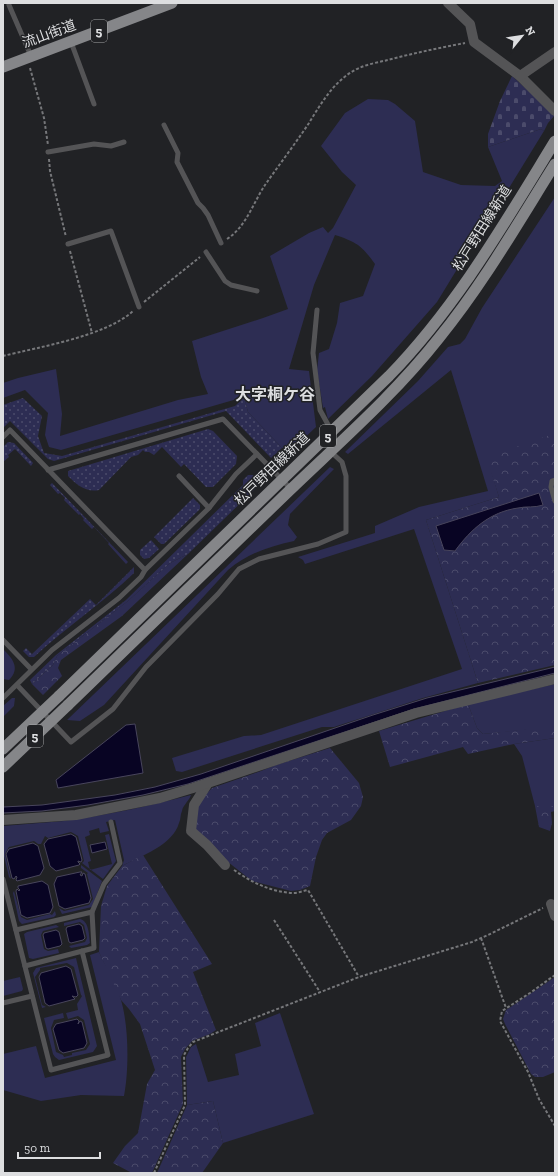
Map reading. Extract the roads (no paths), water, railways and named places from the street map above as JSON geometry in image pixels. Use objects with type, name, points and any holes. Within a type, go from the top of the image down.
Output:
[{"type":"main road","name":"流山街道","points":[[3,66],[71,42],[166,4]]},
{"type":"main road","name":"松戸野田線新道","points":[[3,749],[412,353],[438,320],[480,261],[555,142]]},
{"type":"main road","name":"松戸野田線新道","points":[[3,767],[291,489],[419,363],[455,319],[490,269],[555,164]]},
{"type":"street","points":[[448,3],[470,24],[474,42],[520,76],[555,111]]},
{"type":"street","points":[[520,76],[555,52]]},
{"type":"street","points":[[3,820],[76,815],[160,798],[416,713],[555,679]]},
{"type":"street","points":[[208,783],[194,805],[191,830],[225,865]]},
{"type":"street","points":[[551,904],[555,916]]},
{"type":"lane","points":[[9,5],[28,57]]},
{"type":"lane","points":[[71,42],[94,104]]},
{"type":"lane","points":[[164,125],[178,153],[177,162],[198,203],[204,208],[208,215],[221,243]]},
{"type":"lane","points":[[48,152],[94,144],[112,146],[124,142]]},
{"type":"lane","points":[[68,244],[111,232],[139,307]]},
{"type":"lane","points":[[206,252],[225,281],[230,285],[257,290]]},
{"type":"lane","points":[[317,310],[313,353],[320,410],[332,432]]},
{"type":"lane","points":[[48,470],[223,419],[291,489]]},
{"type":"lane","points":[[3,437],[10,430],[146,570]]},
{"type":"lane","points":[[17,685],[71,742],[113,709],[146,667],[218,594],[240,569],[259,559],[318,544],[346,532],[346,476],[342,462],[330,451]]},
{"type":"lane","points":[[3,698],[52,650],[119,598],[141,577],[146,570],[209,508],[236,474],[257,454]]},
{"type":"lane","points":[[179,476],[209,508]]},
{"type":"lane","points":[[555,480],[552,481],[551,487],[555,501]]},
{"type":"lane","points":[[3,640],[32,669]]},
{"type":"lane","points":[[25,966],[94,948],[92,912],[104,884],[120,863],[110,822]]},
{"type":"lane","points":[[3,879],[51,1070],[108,1055],[82,951]]},
{"type":"lane","points":[[16,930],[92,912]]},
{"type":"lane","points":[[3,1002],[32,996]]},
{"type":"district","name":"大字桐ケ谷","points":[[275,394]]}]
